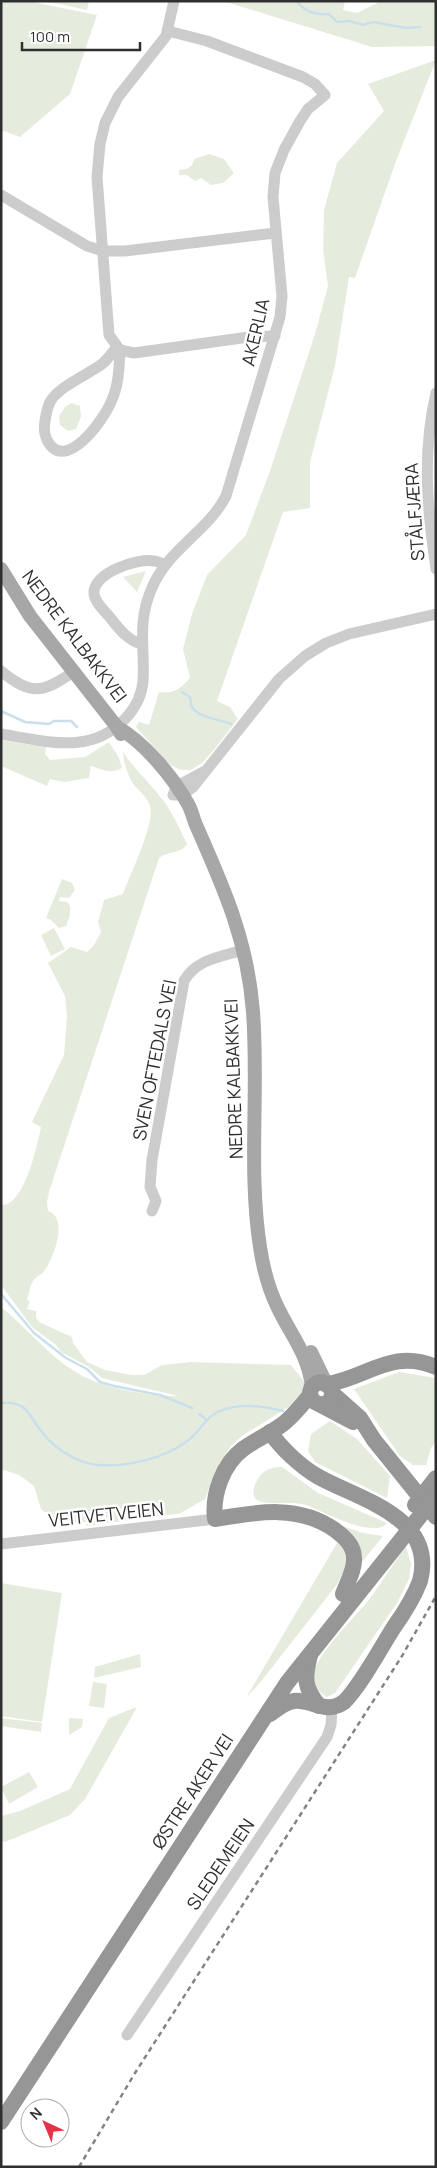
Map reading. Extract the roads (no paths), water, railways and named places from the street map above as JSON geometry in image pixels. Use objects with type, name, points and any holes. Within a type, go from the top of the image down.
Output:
[{"type":"highway","points":[[343,1594],[354,1561],[353,1550],[343,1537],[328,1525],[306,1516],[282,1512],[221,1518],[223,1478],[231,1462],[241,1450],[277,1428],[321,1393],[399,1360],[419,1361],[436,1367]]},
{"type":"highway","name":"NEDRE KALBAKKVEI","points":[[321,1393],[360,1418],[374,1440],[436,1517]]},
{"type":"highway","points":[[264,1718],[290,1702],[301,1701],[326,1707],[340,1705],[347,1699],[405,1610],[420,1581],[422,1558],[415,1536],[398,1517],[380,1505],[317,1476],[286,1452],[277,1428]]},
{"type":"highway","name":"ØSTRE AKER VEI","points":[[1,2122],[264,1718],[435,1485]]},
{"type":"highway","name":"ØSTRE AKER VEI","points":[[1,2102],[266,1693],[343,1594],[390,1545]]},
{"type":"highway","points":[[312,1651],[307,1668],[306,1684],[309,1692],[326,1707]]},
{"type":"main road","name":"NEDRE KALBAKKVEI","points":[[1,569],[21,603],[73,672],[117,726],[134,738],[191,811],[195,824],[213,860],[243,950],[253,1012],[256,1191],[260,1247],[276,1304],[294,1336],[311,1353],[321,1393]]},
{"type":"street","points":[[174,1],[168,32],[160,45],[123,89],[105,123],[98,153],[97,170],[110,338],[118,348],[134,353],[249,337],[275,336]]},
{"type":"street","name":"AKERLIA","points":[[1,734],[58,744],[100,738],[117,726],[134,708],[140,696],[143,679],[141,644],[147,601],[154,583],[165,565],[178,549],[218,510],[226,496],[275,336],[282,296],[275,233],[273,192],[277,166],[304,114],[325,95],[315,84],[303,77],[207,41],[168,32]]},
{"type":"street","points":[[1,195],[87,246],[103,251],[125,251],[275,233]]},
{"type":"street","points":[[118,348],[117,384],[112,402],[101,421],[74,448],[63,450],[53,446],[46,439],[44,430],[50,403],[59,392],[103,363],[118,348]]},
{"type":"street","name":"STÅLFJÆRA","points":[[436,393],[429,430],[426,478],[428,513],[436,569]]},
{"type":"street","points":[[141,644],[128,637],[109,617],[96,599],[95,588],[99,579],[113,570],[149,561],[165,565]]},
{"type":"street","points":[[177,792],[193,787],[203,772],[279,679],[316,649],[341,636],[436,614]]},
{"type":"street","points":[[1,671],[18,683],[31,688],[42,688],[57,684],[73,672]]},
{"type":"street","name":"SVEN OFTEDALS VEI","points":[[152,1211],[156,1201],[150,1187],[155,1137],[184,981],[189,973],[198,965],[243,950]]},
{"type":"street","name":"VEITVETVEIEN","points":[[1,1544],[221,1518]]},
{"type":"street","name":"SLEDEMEIEN","points":[[127,2035],[327,1736],[331,1725],[326,1707]]},
{"type":"waterway","points":[[296,1],[303,8],[311,12],[329,14],[337,22],[349,21],[363,25],[373,22],[406,28],[420,27]]},
{"type":"waterway","points":[[182,692],[190,697],[191,705],[198,713],[231,724]]},
{"type":"waterway","points":[[1,711],[25,722],[49,724],[54,721],[71,721],[77,727]]},
{"type":"waterway","points":[[1,1294],[34,1333],[66,1358],[87,1369],[100,1382],[160,1395],[192,1408]]},
{"type":"waterway","points":[[1,1403],[17,1404],[26,1410],[46,1437],[59,1449],[82,1462],[99,1465],[121,1465],[144,1461],[166,1453],[189,1440],[214,1414],[233,1407],[254,1406],[283,1411]]},
{"type":"waterway","points":[[199,1414],[207,1420]]},
{"type":"railway","points":[[79,2167],[135,2073],[402,1656],[436,1596]]}]
